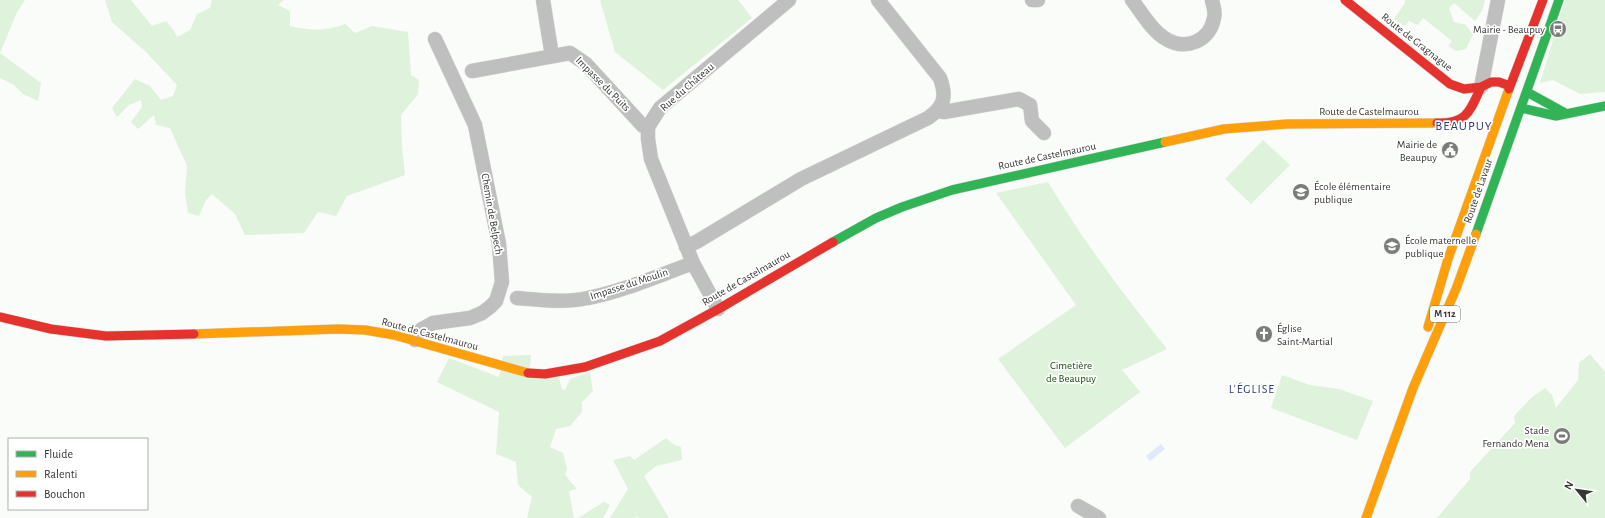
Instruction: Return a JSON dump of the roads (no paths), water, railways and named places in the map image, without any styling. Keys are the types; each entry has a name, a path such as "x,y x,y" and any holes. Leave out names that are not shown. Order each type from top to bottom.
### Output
{"street":[{"path":"543,0 552,56"},
{"name":"Rue du Château","path":"648,128 660,108 789,0"},
{"path":"686,247 801,179 928,118 938,111 943,99 944,87 940,78 878,0"},
{"path":"1032,0 1038,0"},
{"path":"1132,0 1156,31 1165,39 1174,44 1185,45 1195,43 1204,36 1210,28 1214,18 1212,0"},
{"name":"Route de Gragnague","path":"1345,0 1450,84 1464,89 1488,93 1504,102 1521,108 1556,116 1605,106"},
{"path":"1488,93 1498,0"},
{"name":"Route de Lavaur","path":"1413,388 1434,302 1504,102 1543,0"},
{"name":"Route de Lavaur","path":"1366,518 1413,388 1456,289 1559,0"},
{"name":"Chemin de Belpech","path":"415,340 416,335 422,328 433,323 470,318 482,313 496,301 502,282 499,244 475,125 435,40"},
{"name":"Impasse du Puits","path":"472,71 570,53 581,60 643,126 648,128"},
{"name":"Route de Gragnague","path":"1488,93 1491,82 1499,82 1527,92 1567,114"},
{"name":"Route de Castelmaurou","path":"0,317 50,329 106,336 338,329 365,330 394,334 525,372 545,374 563,372 585,367 660,341 876,218 902,207 952,190 1224,129 1287,124 1403,122 1444,124 1456,122 1488,93"},
{"path":"938,111 944,112 1019,99 1030,105 1032,121 1044,133"},
{"path":"648,128 651,159 693,263 718,309"},
{"name":"Impasse du Moulin","path":"517,298 555,301 587,298 605,294 693,263"},
{"path":"1078,506 1099,518"}],"water":[{"path":"1161,444 1165,449 1150,461 1146,456"}],"place":[{"name":"Mairie - Beaupuy","path":"1558,29"},
{"name":"Mairie de Beaupuy","path":"1450,150"},
{"name":"École élémentaire publique","path":"1301,192"},
{"name":"École maternelle publique","path":"1392,246"},
{"name":"Église Saint-Martial","path":"1264,334"},
{"name":"Stade Fernando Mena","path":"1562,436"}],"district":[{"name":"BEAUPUY","path":"1464,126"},
{"name":"L'ÉGLISE","path":"1252,389"}],"park label":[{"name":"Cimetière de Beaupuy","path":"1071,371"}]}
